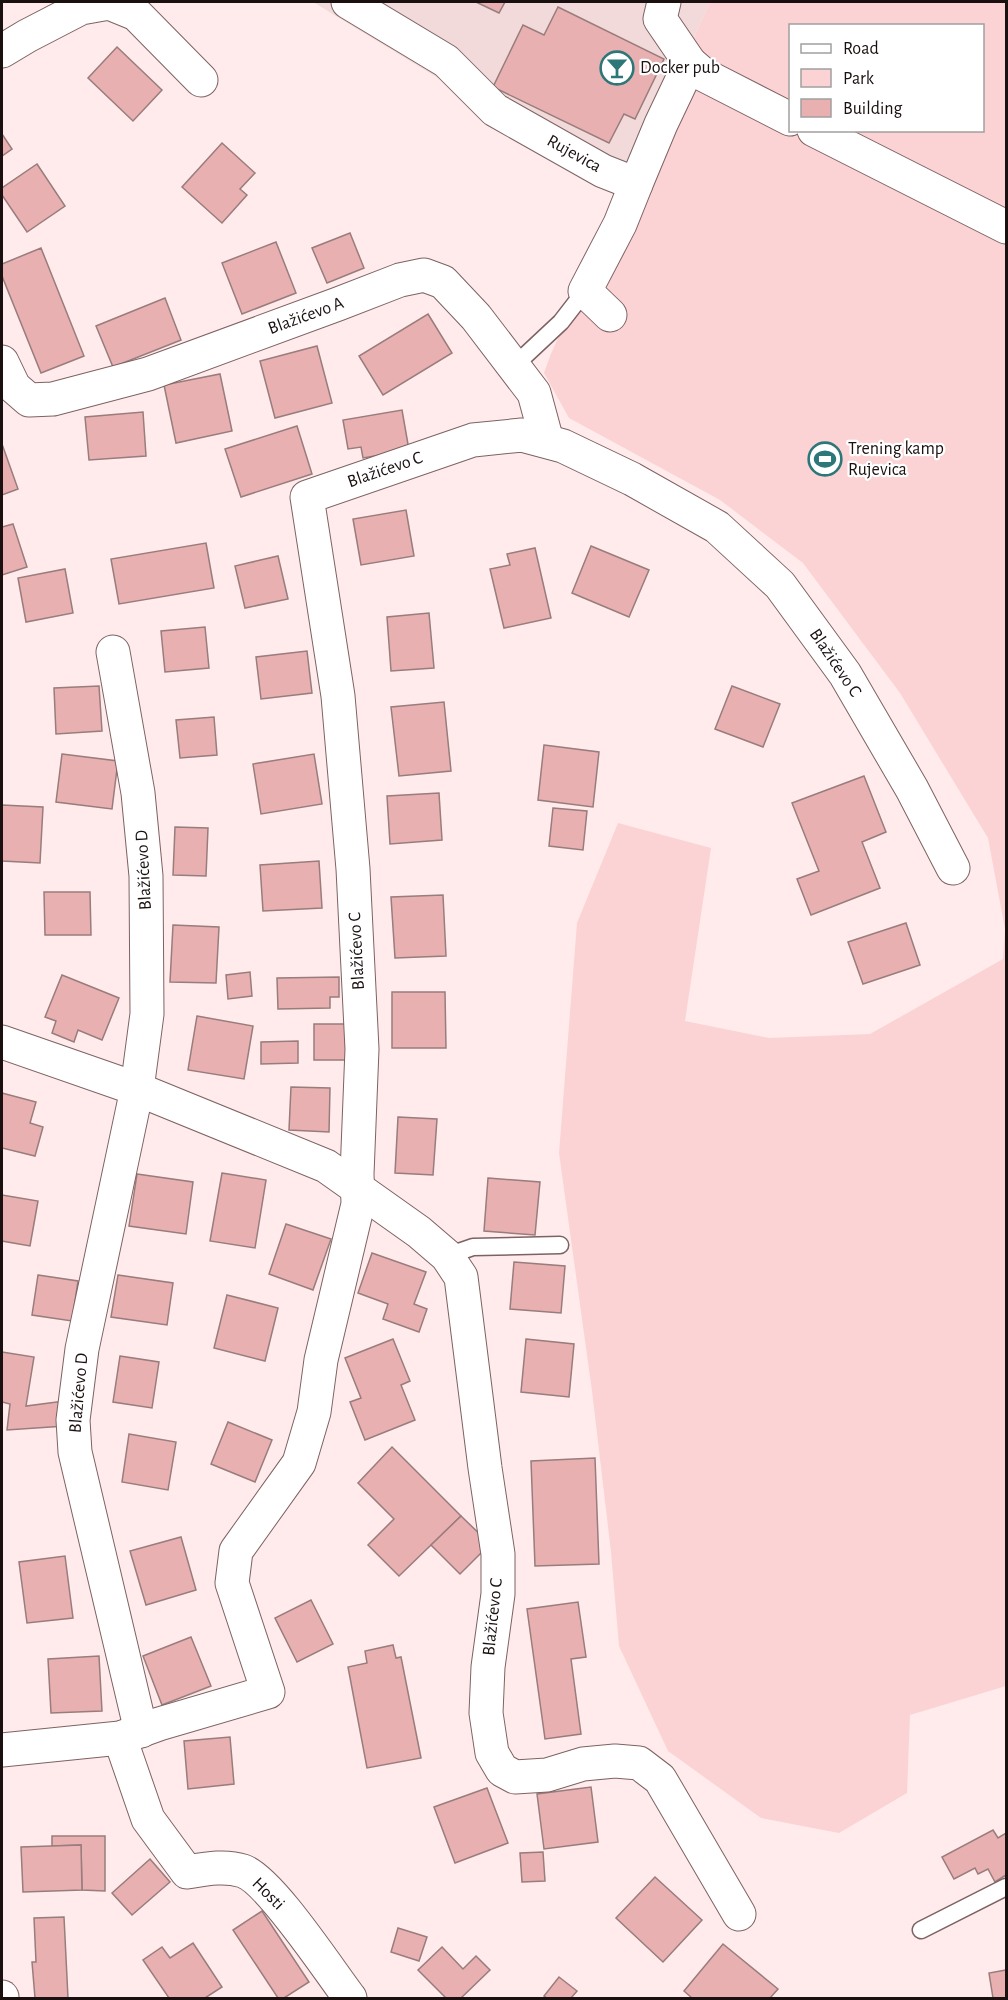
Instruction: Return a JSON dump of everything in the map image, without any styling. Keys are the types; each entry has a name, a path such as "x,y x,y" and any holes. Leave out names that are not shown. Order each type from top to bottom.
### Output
{"street":[{"name":"Rujevica","path":"348,2 446,61 495,110 603,171 636,184"},
{"path":"664,2 660,19 690,63 704,75 789,118"},
{"path":"2,51 81,8 110,3 136,14 201,80"},
{"path":"610,315 585,291 620,224 661,124 690,63"},
{"path":"818,132 1006,227"},
{"name":"Blažićevo A","path":"2,362 14,387 29,400 53,399 147,374 400,279 424,275 443,282 476,317 514,366 534,393 547,441"},
{"name":"Blažićevo C","path":"2,1750 131,1734 268,1692 232,1583 236,1551 299,1463 314,1412 321,1360 358,1204 362,1049 353,869 338,696 307,497 473,440 522,435 563,446 632,479 717,527 780,585 845,674 912,789 953,868"},
{"name":"Blažićevo D","path":"113,651 138,793 146,876 147,1014 137,1089 82,1349 73,1420 75,1452 131,1734"},
{"path":"2,1042 137,1089"},
{"name":"Blažićevo C","path":"137,1089 326,1166 419,1232 447,1256 461,1277 483,1457 498,1554 498,1593 488,1667 486,1713 492,1753 502,1770 515,1777 547,1775 583,1764 615,1761 639,1763 660,1779 739,1914"},
{"name":"Hosti","path":"131,1734 148,1819 187,1872 218,1868 244,1871 272,1893 350,1998"}],"lane":[{"path":"514,366 561,322 585,291"},
{"path":"447,1256 473,1247 560,1245"},
{"path":"921,1930 1006,1887"}],"shaded area":[{"path":"313,2 710,2 624,191"}],"green space":[{"path":"710,2 1006,2 1006,1686 910,1715 907,1793 839,1833 761,1818 668,1751 619,1646 611,1552 592,1391 559,1153 577,923 618,823 711,848 685,1021 769,1038 870,1034 1003,959 1005,929 988,838 900,693 803,563 720,500 569,418 544,373"}],"building":[{"path":"476,2 505,2 499,13"},
{"path":"558,7 664,59 635,119 624,114 609,143 493,87 523,25 544,35"},
{"path":"117,47 162,90 133,121 88,78"},
{"path":"2,134 12,149 2,156"},
{"path":"222,143 255,173 240,189 247,195 222,223 182,187"},
{"path":"37,164 65,206 27,232 2,195 2,188"},
{"path":"350,233 364,268 327,283 312,248"},
{"path":"276,242 296,293 242,314 222,263"},
{"path":"41,248 84,356 41,373 2,276 2,264"},
{"path":"165,298 181,340 113,367 96,326"},
{"path":"428,314 452,353 383,395 359,356"},
{"path":"317,346 332,403 275,418 260,361"},
{"path":"220,374 232,431 176,443 164,385"},
{"path":"402,410 409,450 363,458 361,447 348,449 343,420"},
{"path":"143,412 146,456 89,460 85,417"},
{"path":"297,426 312,474 241,497 225,449"},
{"path":"2,444 18,489 2,495"},
{"path":"406,510 414,556 361,565 353,519"},
{"path":"13,524 27,567 2,575 2,527"},
{"path":"206,543 214,588 119,604 111,559"},
{"path":"591,546 649,570 629,617 572,593"},
{"path":"535,548 551,618 504,628 490,569 510,565 507,554"},
{"path":"278,556 288,599 245,608 235,566"},
{"path":"65,569 73,613 26,622 18,578"},
{"path":"429,613 434,668 391,671 387,617"},
{"path":"205,627 209,668 165,672 161,631"},
{"path":"307,651 312,693 261,699 256,657"},
{"path":"99,686 102,731 56,734 54,688"},
{"path":"732,686 780,704 763,747 715,729"},
{"path":"444,702 451,771 399,776 391,707"},
{"path":"214,717 217,755 180,758 176,720"},
{"path":"544,745 599,752 593,807 538,800"},
{"path":"62,754 118,761 112,809 56,802"},
{"path":"314,754 322,804 261,814 253,764"},
{"path":"864,776 886,832 862,842 880,888 811,915 797,879 819,871 792,803"},
{"path":"439,793 442,840 390,844 387,796"},
{"path":"2,805 43,807 40,863 2,861"},
{"path":"553,808 587,811 583,850 549,846"},
{"path":"175,827 208,828 206,876 173,875"},
{"path":"319,861 322,908 263,911 260,865"},
{"path":"44,892 90,892 91,935 45,935"},
{"path":"443,895 446,956 395,958 391,897"},
{"path":"906,923 920,965 863,984 848,942"},
{"path":"173,925 219,927 216,983 170,982"},
{"path":"250,972 252,996 228,999 226,975"},
{"path":"62,975 119,998 102,1040 78,1030 74,1042 52,1033 56,1021 45,1017"},
{"path":"339,977 339,997 330,997 330,1008 278,1009 277,978"},
{"path":"392,992 445,992 446,1048 392,1048"},
{"path":"197,1016 253,1026 244,1079 188,1070"},
{"path":"314,1024 351,1024 351,1060 314,1060"},
{"path":"298,1041 298,1063 261,1064 261,1042"},
{"path":"291,1087 330,1088 329,1132 289,1130"},
{"path":"2,1093 36,1102 30,1123 43,1127 35,1156 2,1148"},
{"path":"398,1117 437,1119 433,1175 395,1173"},
{"path":"222,1173 266,1180 255,1248 210,1241"},
{"path":"137,1174 193,1182 186,1234 129,1226"},
{"path":"488,1178 540,1182 535,1235 484,1231"},
{"path":"2,1195 38,1201 30,1246 2,1241"},
{"path":"286,1224 331,1239 313,1290 269,1274"},
{"path":"372,1253 426,1272 414,1304 427,1309 419,1332 383,1319 388,1304 358,1293"},
{"path":"514,1262 565,1266 561,1313 510,1309"},
{"path":"38,1275 78,1281 72,1321 32,1315"},
{"path":"118,1275 173,1283 167,1325 111,1317"},
{"path":"227,1295 278,1308 265,1361 214,1348"},
{"path":"393,1339 410,1381 401,1385 415,1420 365,1440 350,1402 361,1398 345,1358"},
{"path":"526,1339 574,1344 569,1397 521,1392"},
{"path":"2,1352 34,1357 26,1406 64,1401 65,1426 7,1430 10,1404 2,1402"},
{"path":"120,1356 159,1362 152,1408 113,1402"},
{"path":"228,1422 272,1440 255,1482 211,1464"},
{"path":"129,1434 176,1442 168,1490 122,1482"},
{"path":"392,1447 461,1516 399,1576 368,1545 394,1519 358,1483"},
{"path":"595,1458 599,1564 535,1566 531,1461"},
{"path":"461,1516 490,1544 460,1574 431,1545"},
{"path":"181,1537 196,1590 146,1605 130,1551"},
{"path":"65,1556 73,1618 27,1623 19,1562"},
{"path":"311,1600 333,1644 297,1662 275,1618"},
{"path":"578,1602 586,1657 571,1659 581,1734 545,1739 527,1609"},
{"path":"191,1637 211,1686 162,1705 143,1656"},
{"path":"393,1645 396,1658 401,1657 421,1758 367,1768 348,1667 367,1663 365,1651"},
{"path":"99,1656 102,1711 51,1713 48,1659"},
{"path":"230,1737 234,1784 188,1789 184,1741"},
{"path":"591,1787 598,1842 544,1849 537,1794"},
{"path":"487,1788 508,1843 455,1863 434,1807"},
{"path":"993,1830 998,1838 1006,1833 1006,1875 995,1882 988,1869 978,1874 975,1868 954,1879 942,1857"},
{"path":"52,1836 105,1836 105,1891 82,1890 81,1845 52,1846"},
{"path":"81,1845 82,1890 23,1892 21,1847"},
{"path":"543,1852 545,1881 522,1882 520,1853"},
{"path":"150,1859 170,1882 132,1915 112,1893"},
{"path":"655,1877 702,1920 663,1962 616,1918"},
{"path":"262,1911 309,1982 284,1998 278,1998 233,1930"},
{"path":"64,1917 68,1998 35,1998 32,1962 36,1962 34,1918"},
{"path":"398,1928 427,1937 419,1961 391,1952"},
{"path":"193,1943 222,1987 205,1998 169,1998 143,1960 162,1947 170,1958"},
{"path":"723,1944 778,1989 770,1998 692,1998 684,1991"},
{"path":"442,1947 463,1969 476,1956 490,1970 461,1998 446,1998 418,1970"},
{"path":"1006,1970 1006,1998 993,1998 989,1973"},
{"path":"559,1977 577,1991 571,1998 544,1996"}],"place":[{"name":"Docker pub","path":"617,68"},
{"name":"Trening kamp Rujevica","path":"825,459"}]}
